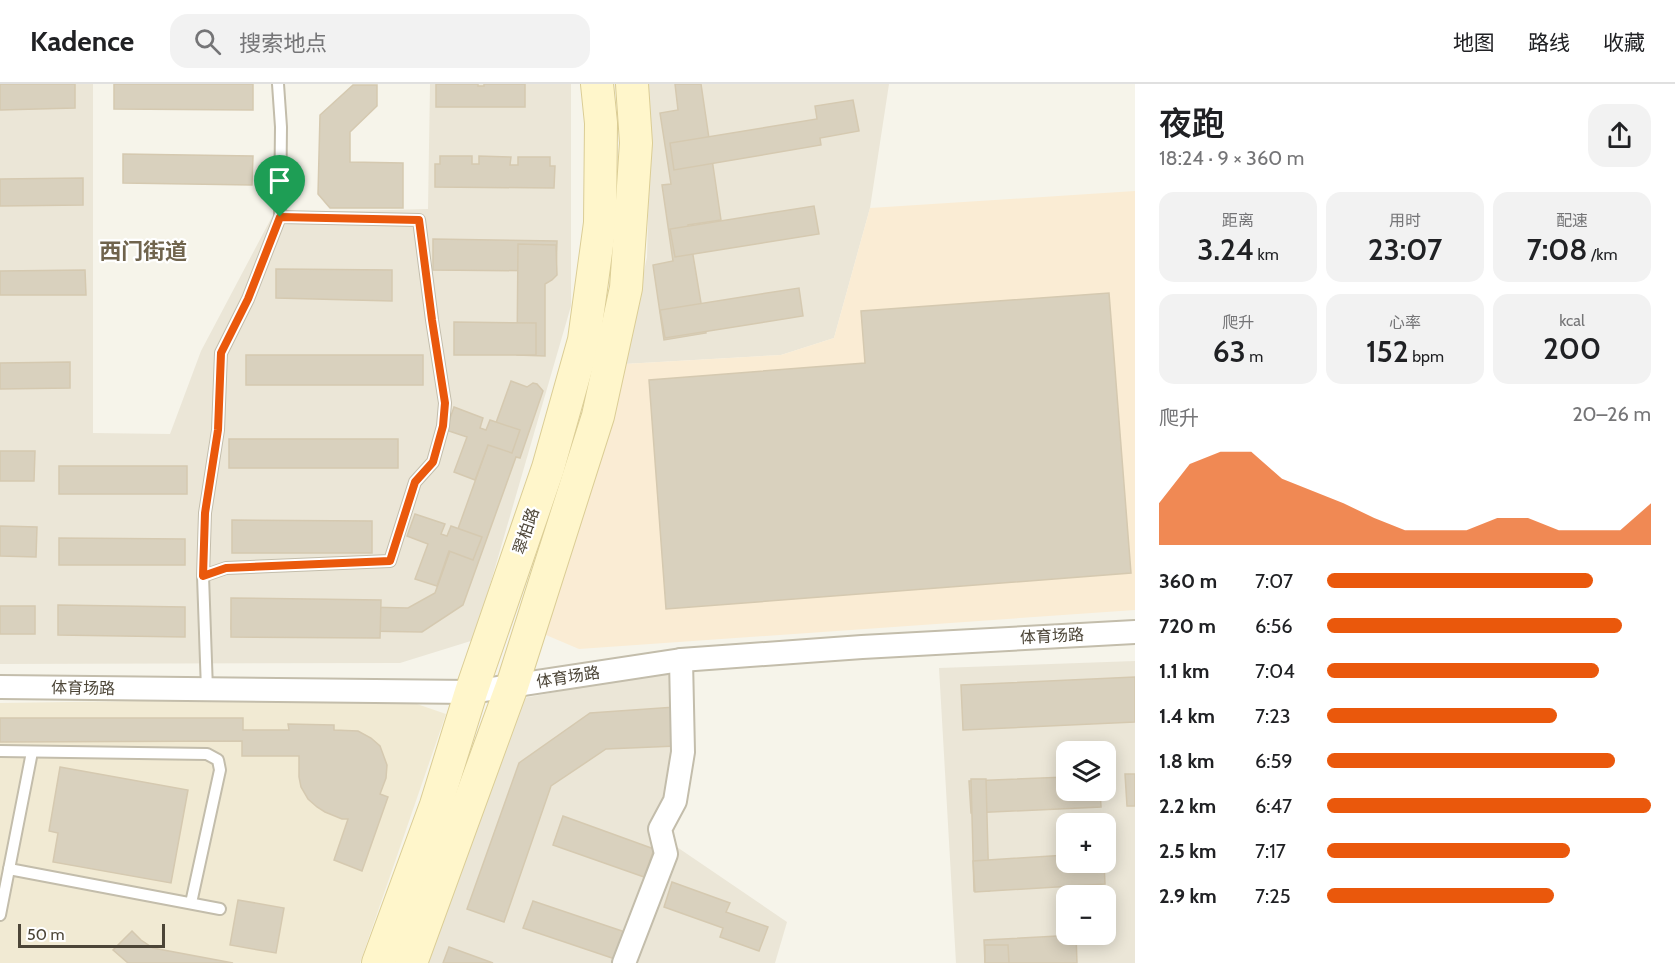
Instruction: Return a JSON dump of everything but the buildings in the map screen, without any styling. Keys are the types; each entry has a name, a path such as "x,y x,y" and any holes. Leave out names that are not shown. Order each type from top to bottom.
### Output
{"main road":[{"name":"翠柏路","path":"378,963 436,805 471,692 548,468 584,340 600,223 601,123 597,84"},
{"name":"翠柏路","path":"411,963 512,686 598,416 626,288 636,142 632,84"}],"street":[{"name":"体育场路","path":"0,687 471,692 681,660 874,646 1135,632"},
{"path":"624,963 666,854 660,829 675,801 683,752 681,660"}],"lane":[{"path":"207,690 203,576 205,513 218,430 221,353 248,299 280,217 281,127 278,84"},
{"path":"203,576 226,568 390,561 415,482 433,462 443,426 445,403 419,220 280,217"},
{"path":"0,751 207,754 218,760 220,770 191,903"},
{"path":"0,915 32,752"},
{"path":"9,869 220,909"}],"shaded area":[{"path":"0,84 93,84 93,433 170,434 201,351 274,213 428,209 430,84 571,84 571,306 474,640 400,663 0,664"},
{"path":"647,84 889,84 870,208 834,338 781,355 624,364 647,257 650,135"},
{"path":"1135,191 1135,610 579,649 546,635 543,616 624,364 781,355 834,338 870,208"},
{"path":"1135,661 1135,963 956,963 939,668"},
{"path":"670,670 691,765 671,843 787,922 775,963 424,963 524,698"},
{"path":"209,700 414,703 446,714 360,963 0,963 0,703"}],"district":[{"name":"西门街道","path":"143,251"}],"route":[{"path":"280,217 419,220 445,403 443,426 433,462 415,482 390,561 226,568 203,576 205,513 218,430 221,353 248,299 280,217"}]}
